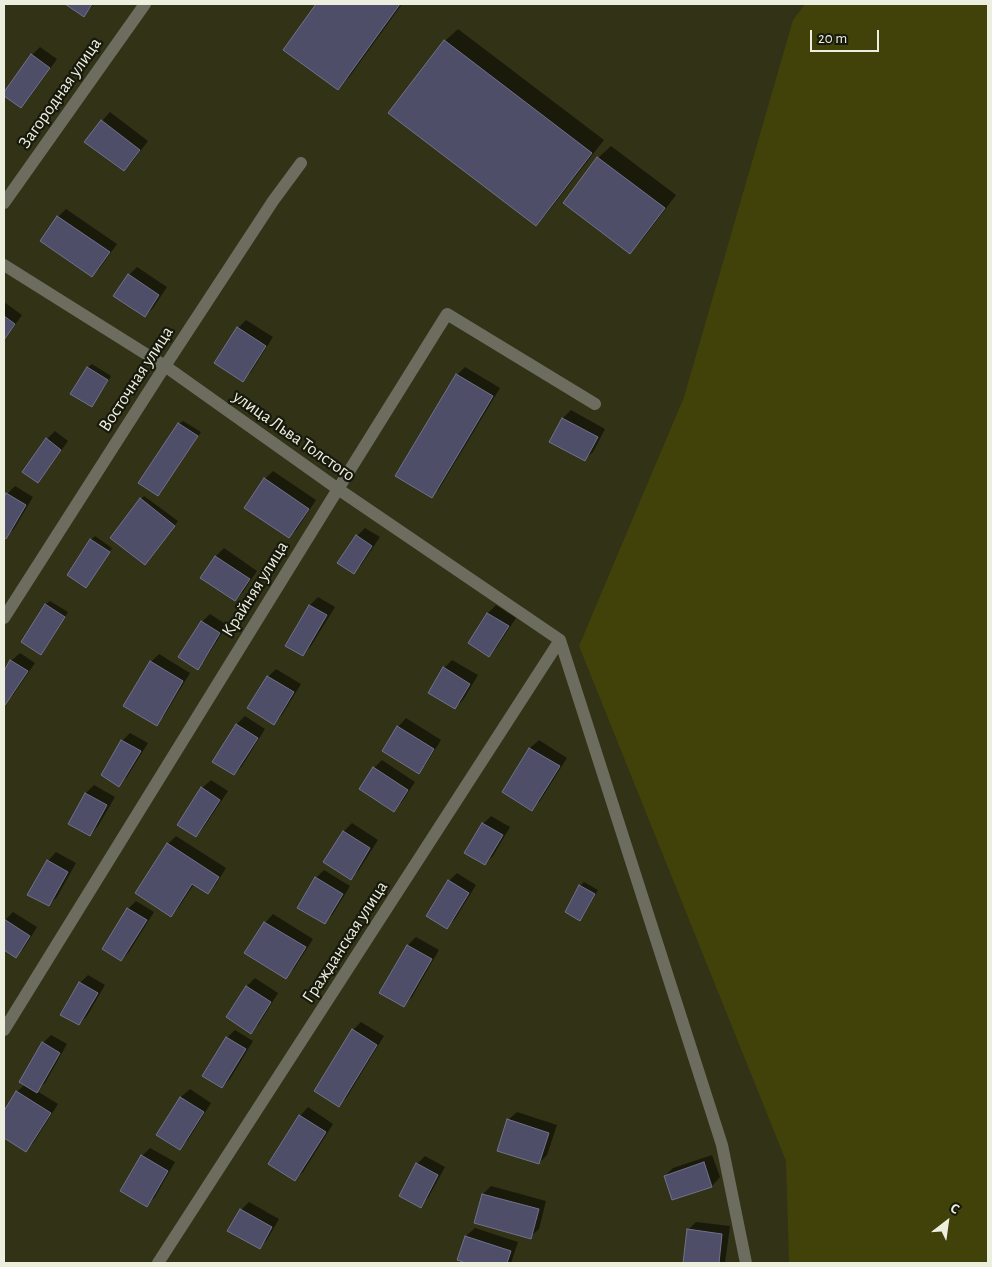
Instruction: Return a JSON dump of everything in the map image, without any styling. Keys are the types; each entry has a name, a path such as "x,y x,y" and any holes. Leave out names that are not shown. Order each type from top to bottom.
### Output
{"street":[{"name":"Загородная улица","path":"4,203 145,4"},
{"name":"Восточная улица","path":"4,618 164,366 274,201 302,163"},
{"name":"улица Льва Толстого","path":"4,265 164,366 338,489 560,640"},
{"name":"Крайняя улица","path":"4,1030 447,314 595,404"},
{"name":"Гражданская улица","path":"158,1263 560,640"},
{"path":"560,640 722,1145 746,1263"}],"shaded area":[{"path":"805,4 988,4 988,1263 789,1263 786,1161 579,646 684,397 793,20"}],"building":[{"path":"65,4 92,4 84,17"},
{"path":"316,4 400,4 338,90 283,50"},
{"path":"444,40 592,153 536,226 388,113"},
{"path":"31,54 50,68 21,108 4,96 4,92"},
{"path":"101,120 140,150 124,171 84,142"},
{"path":"597,157 665,208 630,254 563,203"},
{"path":"57,216 110,252 92,277 40,241"},
{"path":"128,274 159,295 145,317 113,296"},
{"path":"4,316 15,324 4,340"},
{"path":"237,327 266,346 243,382 214,363"},
{"path":"87,367 108,380 92,407 70,394"},
{"path":"456,374 493,396 432,498 395,476"},
{"path":"562,418 598,437 585,461 549,442"},
{"path":"178,423 198,436 158,496 138,483"},
{"path":"46,438 61,450 38,483 22,472"},
{"path":"264,478 309,509 289,538 244,508"},
{"path":"6,493 26,505 6,539 4,538 4,497"},
{"path":"140,498 175,526 145,565 110,538"},
{"path":"356,535 372,546 354,574 337,563"},
{"path":"90,539 110,552 86,588 67,575"},
{"path":"215,556 250,579 235,601 200,578"},
{"path":"45,604 65,617 41,655 21,642"},
{"path":"309,605 327,615 303,656 285,646"},
{"path":"487,613 509,626 489,657 468,643"},
{"path":"201,621 220,633 198,670 178,657"},
{"path":"10,660 28,671 5,705 4,671"},
{"path":"150,661 183,681 157,726 123,706"},
{"path":"443,667 470,684 455,709 428,693"},
{"path":"267,676 294,692 274,725 247,708"},
{"path":"236,724 258,738 234,775 212,762"},
{"path":"397,726 434,749 419,774 382,751"},
{"path":"121,740 141,751 119,787 101,775"},
{"path":"529,748 560,766 532,811 502,792"},
{"path":"373,767 408,790 394,812 359,789"},
{"path":"201,787 220,800 196,837 177,825"},
{"path":"85,793 107,805 90,836 68,824"},
{"path":"482,823 503,835 485,865 464,853"},
{"path":"343,831 370,848 351,880 323,862"},
{"path":"167,843 219,877 208,894 192,884 171,917 135,893"},
{"path":"47,860 68,872 49,906 27,895"},
{"path":"315,877 343,894 325,924 297,908"},
{"path":"448,880 469,893 447,929 426,916"},
{"path":"579,885 595,894 580,921 565,912"},
{"path":"127,908 147,920 121,961 102,949"},
{"path":"4,919 30,936 16,958 4,950"},
{"path":"264,922 306,947 286,979 244,953"},
{"path":"407,945 432,959 404,1007 379,993"},
{"path":"79,982 98,993 79,1025 60,1015"},
{"path":"246,986 271,1002 251,1034 226,1017"},
{"path":"352,1029 377,1045 339,1107 314,1091"},
{"path":"226,1037 246,1049 222,1088 202,1076"},
{"path":"42,1042 60,1053 37,1093 19,1082"},
{"path":"16,1091 51,1113 26,1152 4,1138 4,1111"},
{"path":"180,1097 204,1112 180,1150 156,1135"},
{"path":"299,1115 326,1132 295,1181 268,1164"},
{"path":"507,1119 549,1133 539,1164 497,1151"},
{"path":"141,1155 168,1171 147,1207 120,1191"},
{"path":"704,1162 712,1187 672,1200 664,1176"},
{"path":"416,1163 438,1175 421,1208 399,1196"},
{"path":"482,1194 539,1209 531,1239 474,1223"},
{"path":"240,1209 272,1227 260,1249 227,1231"},
{"path":"687,1229 722,1234 719,1263 683,1263"},
{"path":"465,1236 511,1251 507,1263 466,1263 457,1260"}]}
